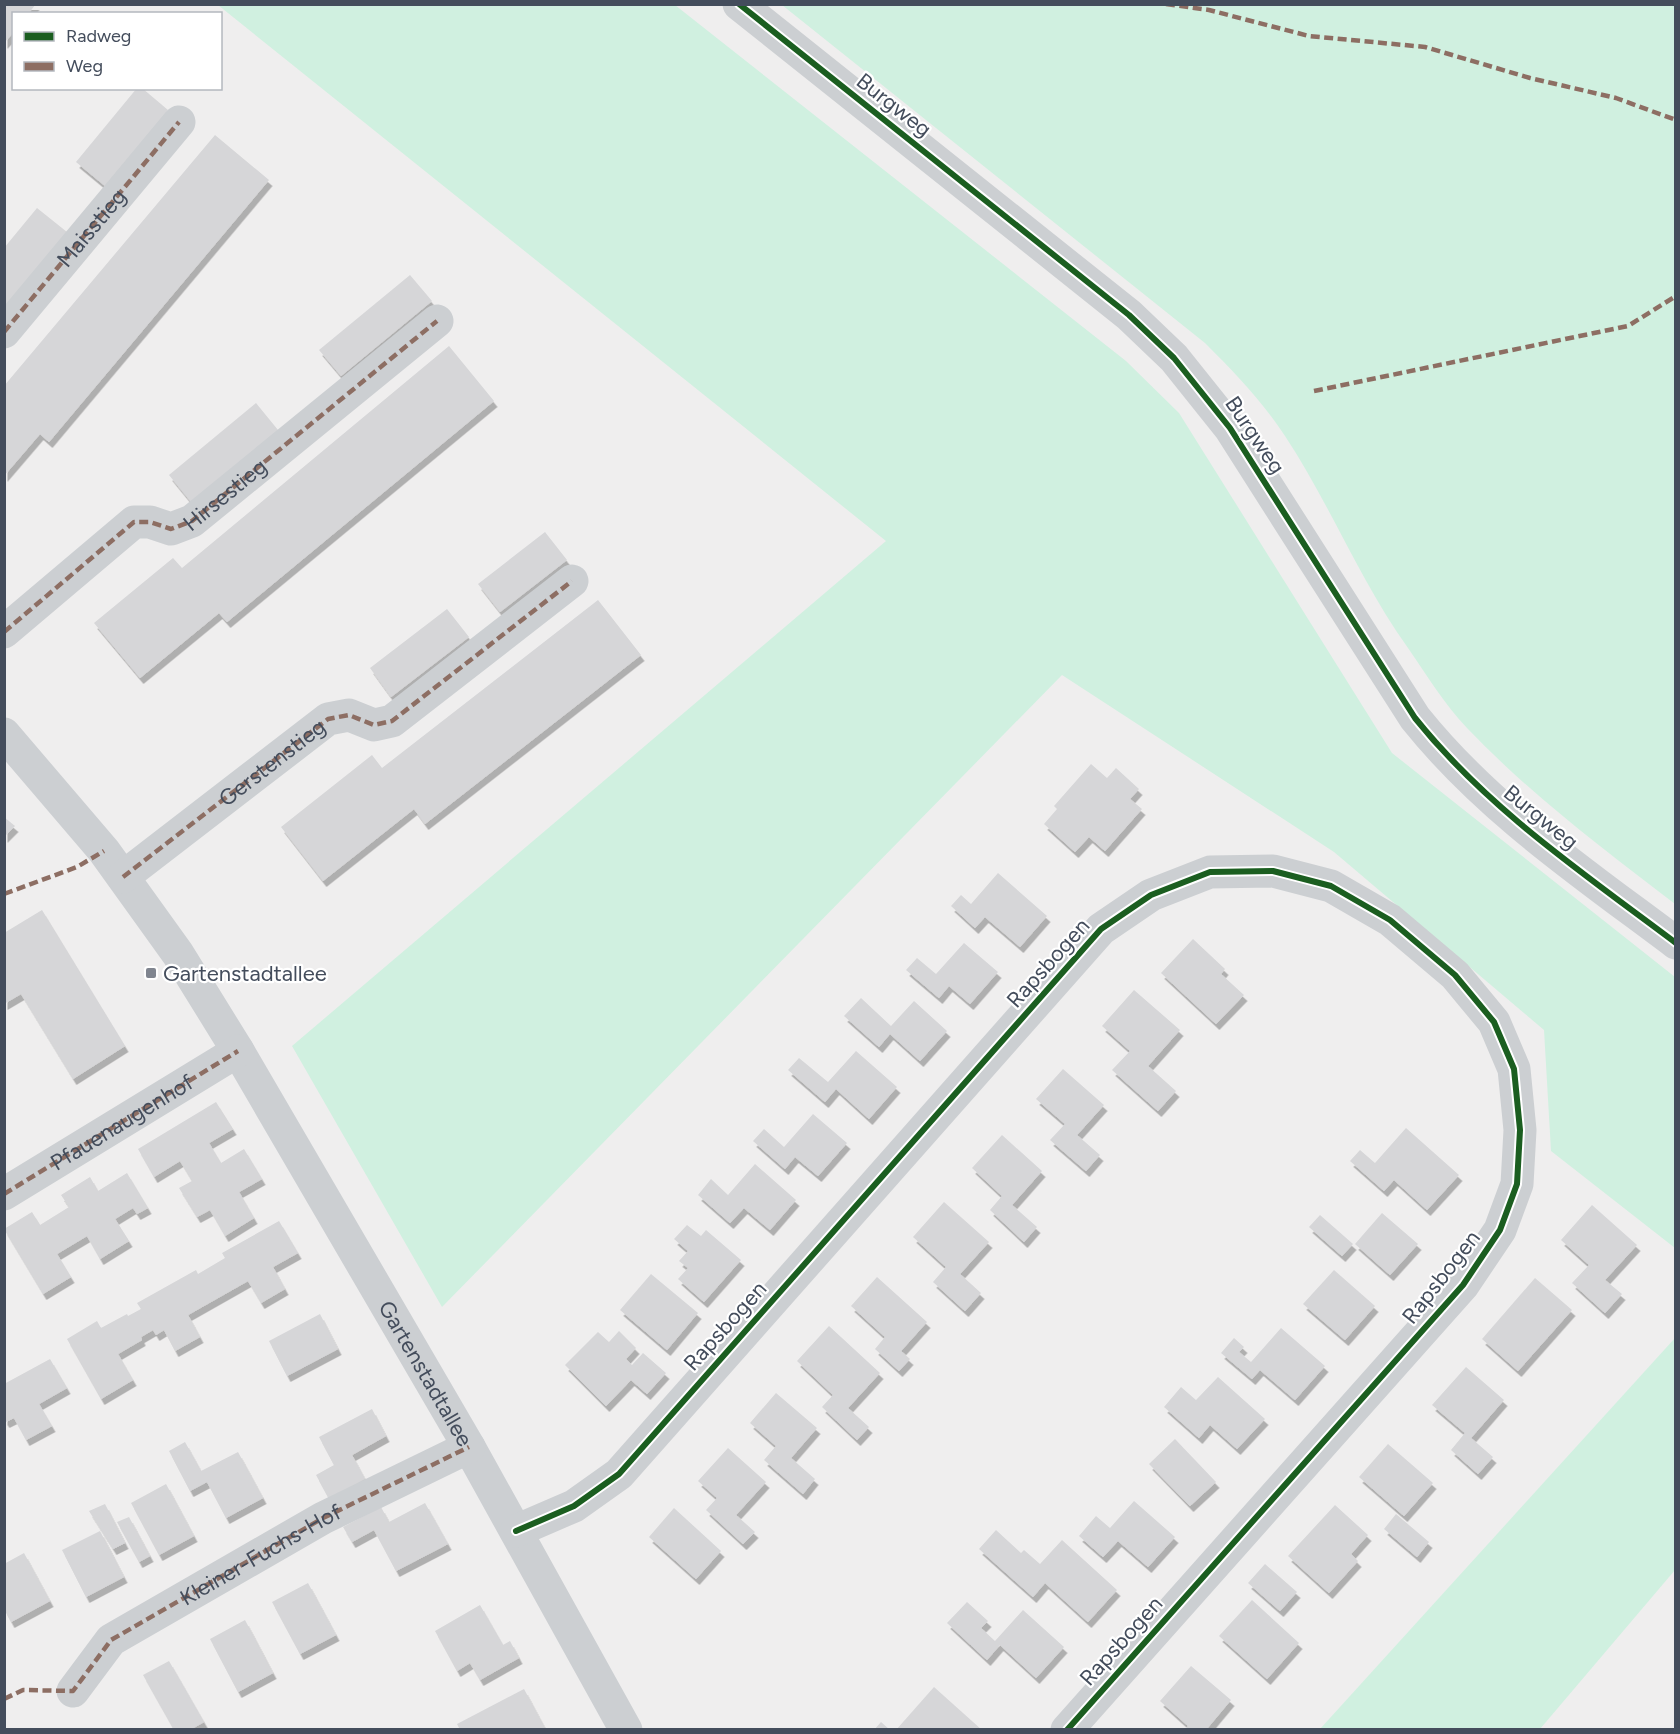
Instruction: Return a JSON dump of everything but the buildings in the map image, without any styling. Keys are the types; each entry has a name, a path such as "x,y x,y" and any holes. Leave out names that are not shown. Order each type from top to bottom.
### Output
{"street":[{"name":"Burgweg","path":"739,4 1129,315 1174,358 1230,428 1402,699 1447,759 1491,801 1676,943"},
{"name":"Maisstieg","path":"4,332 179,122"},
{"name":"Hirsestieg","path":"4,632 134,522 150,522 171,529 192,521 437,321"},
{"name":"Gerstenstieg","path":"123,877 328,719 349,715 374,725 392,721 572,580"},
{"name":"Gartenstadtallee","path":"4,734 123,877 178,954 238,1051 469,1447 626,1730"},
{"name":"Rapsbogen","path":"516,1531 574,1506 619,1474 1101,929 1151,895 1210,872 1273,871 1331,886 1390,920 1455,975 1494,1022 1514,1069 1520,1130 1517,1184 1500,1230 1463,1285 1067,1730"},
{"name":"Pfauenaugenhof","path":"4,1194 238,1051"},
{"name":"Kleiner-Fuchs-Hof","path":"73,1691 111,1640 323,1518 469,1447"}],"green space":[{"path":"218,5 675,5 1126,361 1179,413 1392,753 1675,977 1675,1248 1551,1151 1544,1030 1334,852 1062,675 442,1307 292,1046 886,541"},
{"path":"782,5 1675,5 1675,904 1594,842 1516,776 1459,719 1436,689 1375,596 1285,436 1257,399 1216,354"},
{"path":"1675,1338 1675,1570 1540,1729 1320,1729"}],"marked path":[{"path":"1166,4 1209,10 1309,36 1425,47 1530,78 1616,98 1676,120"},
{"path":"4,332 179,122"},
{"path":"1314,391 1628,326 1676,296"},
{"path":"4,632 134,522 150,522 171,529 192,521 437,321"},
{"path":"123,877 328,719 349,715 374,725 392,721 572,581"},
{"path":"4,894 77,867 104,851"},
{"path":"4,1194 238,1051"},
{"path":"4,1699 23,1690 73,1691 111,1640 323,1518 469,1447"}],"cycle path":[{"path":"739,4 1129,315 1174,358 1230,428 1415,718 1443,751 1505,811 1572,865 1676,943"},
{"path":"516,1531 574,1506 619,1474 1101,929 1151,895 1210,872 1273,871 1331,886 1390,920 1455,975 1494,1022 1514,1069 1520,1130 1517,1184 1500,1230 1463,1285 1067,1730"}],"place":[{"name":"Gartenstadtallee","path":"151,973"}]}
